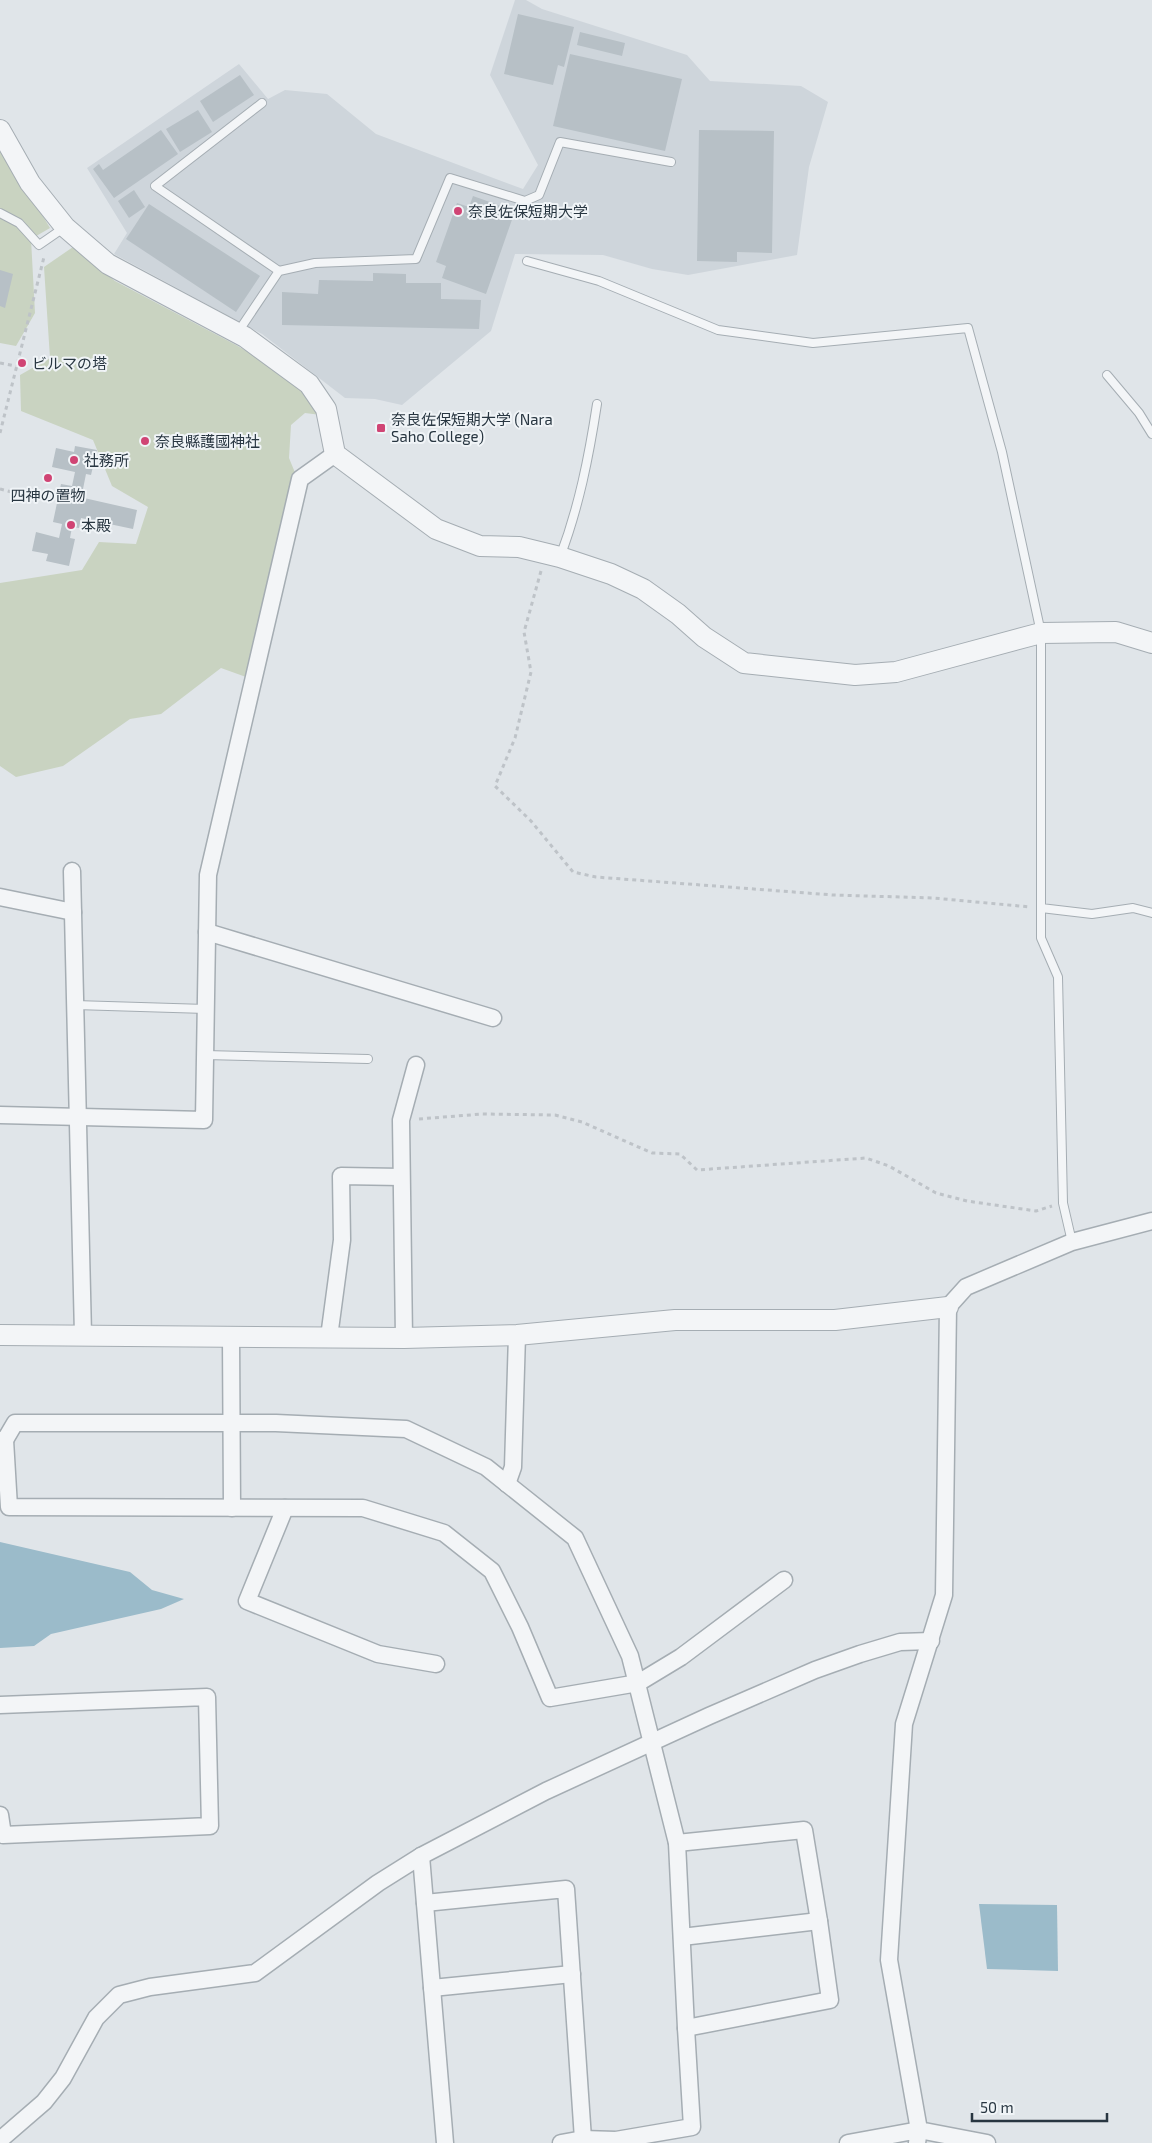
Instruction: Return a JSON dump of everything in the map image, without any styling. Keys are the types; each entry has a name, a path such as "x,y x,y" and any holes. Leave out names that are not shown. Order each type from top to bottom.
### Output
{"street":[{"path":"0,130 30,183 65,227 108,264 237,333 309,384 326,409 335,454 436,529 480,546 519,548 610,574 643,590 678,614 704,637 744,663 855,675 896,672 1041,633 1116,632 1152,643"},
{"path":"0,1115 204,1120 208,875 300,479 335,454"},
{"path":"72,872 83,1335"},
{"path":"0,897 73,912"},
{"path":"207,932 493,1018"},
{"path":"404,1338 401,1120 416,1065"},
{"path":"329,1337 342,1240 341,1176 401,1177"},
{"path":"918,2137 890,1960 904,1724 944,1595 948,1307 966,1287 1072,1242 1152,1221"},
{"path":"0,1335 404,1338 517,1335 675,1320 835,1320 948,1307"},
{"path":"507,1484 513,1467 517,1335"},
{"path":"230,1337 232,1508"},
{"path":"561,2143 583,2139 618,2141 692,2127 678,1843 654,1743 638,1683 630,1656 575,1538 486,1467 406,1430 231,1423 14,1423 2,1440 9,1507 363,1508 444,1533 492,1571 520,1627 550,1698 638,1683 681,1657 784,1580"},
{"path":"285,1508 248,1601 378,1654 436,1664"},
{"path":"0,2140 44,2102 63,2078 96,2018 119,1995 150,1987 255,1973 378,1883 421,1856 546,1791 654,1743 717,1712 851,1657 900,1642 931,1641"},
{"path":"0,1705 208,1697 210,1826 1,1835 0,1815"},
{"path":"678,1843 804,1830 830,2000 686,2028"},
{"path":"421,1856 446,2143"},
{"path":"425,1903 566,1889 583,2139"},
{"path":"682,1937 819,1921"},
{"path":"432,1988 572,1974"},
{"path":"848,2143 918,2137 987,2143"}],"lane":[{"path":"262,102 155,186 279,270 315,263 416,259 450,178 524,201 539,195 560,142 671,162"},
{"path":"0,213 19,224 38,245 65,227"},
{"path":"527,261 599,281 718,330 812,343 968,328 1002,452 1041,633 1041,938 1058,977 1063,1203 1072,1242"},
{"path":"237,333 279,270"},
{"path":"1107,375 1139,413 1152,434"},
{"path":"552,556 572,524 586,469 598,404"},
{"path":"1041,908 1092,914 1134,908 1152,913"},
{"path":"75,1005 206,1009"},
{"path":"205,1055 368,1059"}],"path":[{"path":"0,433 44,257 38,245"},
{"path":"0,363 16,366"},
{"path":"0,490 22,495"},
{"path":"552,556 524,632 531,672 515,738 495,786 531,821 573,872 596,877 833,895 934,898 1041,908"},
{"path":"401,1120 482,1114 555,1115 582,1122 652,1154 680,1154 697,1170 866,1158 889,1166 936,1194 967,1201 1036,1211 1063,1203"}],"shaded area":[{"name":"奈良佐保短期大学","path":"515,0 526,0 542,9 687,55 710,81 801,86 828,102 809,167 797,255 688,275 652,269 603,255 515,254 491,331 402,405 375,399 345,398 262,334 114,254 127,233 87,168 239,64 268,99 285,90 327,94 376,134 523,189 538,165 490,75"}],"green space":[{"path":"0,144 50,228 31,239 35,313 16,346 0,343"},
{"name":"奈良縣護國神社","path":"73,247 115,281 236,345 307,387 321,415 305,413 291,425 289,458 296,475 246,677 221,668 161,714 130,719 63,766 16,777 0,766 0,583 82,570 99,542 136,544 148,507 112,486 93,440 21,411 20,375 50,358 44,267"}],"water":[{"path":"0,1542 130,1572 152,1590 184,1599 161,1609 51,1634 34,1646 0,1648"},
{"path":"979,1904 1057,1905 1058,1971 987,1969"}],"building":[{"path":"518,14 574,27 564,67 558,65 553,85 504,74"},
{"path":"580,32 625,43 622,56 577,45"},
{"path":"570,54 682,79 665,151 553,126"},
{"path":"240,75 254,95 213,122 200,101"},
{"path":"198,110 212,132 180,152 166,129"},
{"path":"161,130 178,154 114,198 93,169 99,164 103,170"},
{"path":"699,130 774,131 772,253 737,252 737,262 697,261"},
{"path":"134,190 145,207 129,218 118,201"},
{"path":"473,196 515,211 486,294 442,278 446,266 436,262 457,203 469,207"},
{"path":"149,204 260,276 236,312 126,239"},
{"path":"0,270 13,274 5,308 0,306"},
{"path":"373,273 406,274 406,283 441,283 441,299 481,300 479,329 282,325 282,292 318,294 319,280 373,281"},
{"name":"本殿","path":"75,446 97,450 91,475 86,474 83,489 86,489 84,498 137,510 133,529 81,518 79,528 72,527 70,538 75,539 69,566 46,561 48,554 32,551 36,532 59,538 62,524 53,522 61,484 72,486 75,472 52,467 56,448 74,452"}],"place":[{"name":"奈良佐保短期大学","path":"458,211"},
{"name":"ビルマの塔","path":"22,363"},
{"name":"奈良佐保短期大学 (Nara Saho College)","path":"381,428"},
{"name":"奈良縣護國神社","path":"145,441"},
{"name":"社務所","path":"74,460"},
{"name":"四神の置物","path":"48,478"},
{"name":"本殿","path":"71,525"}]}
